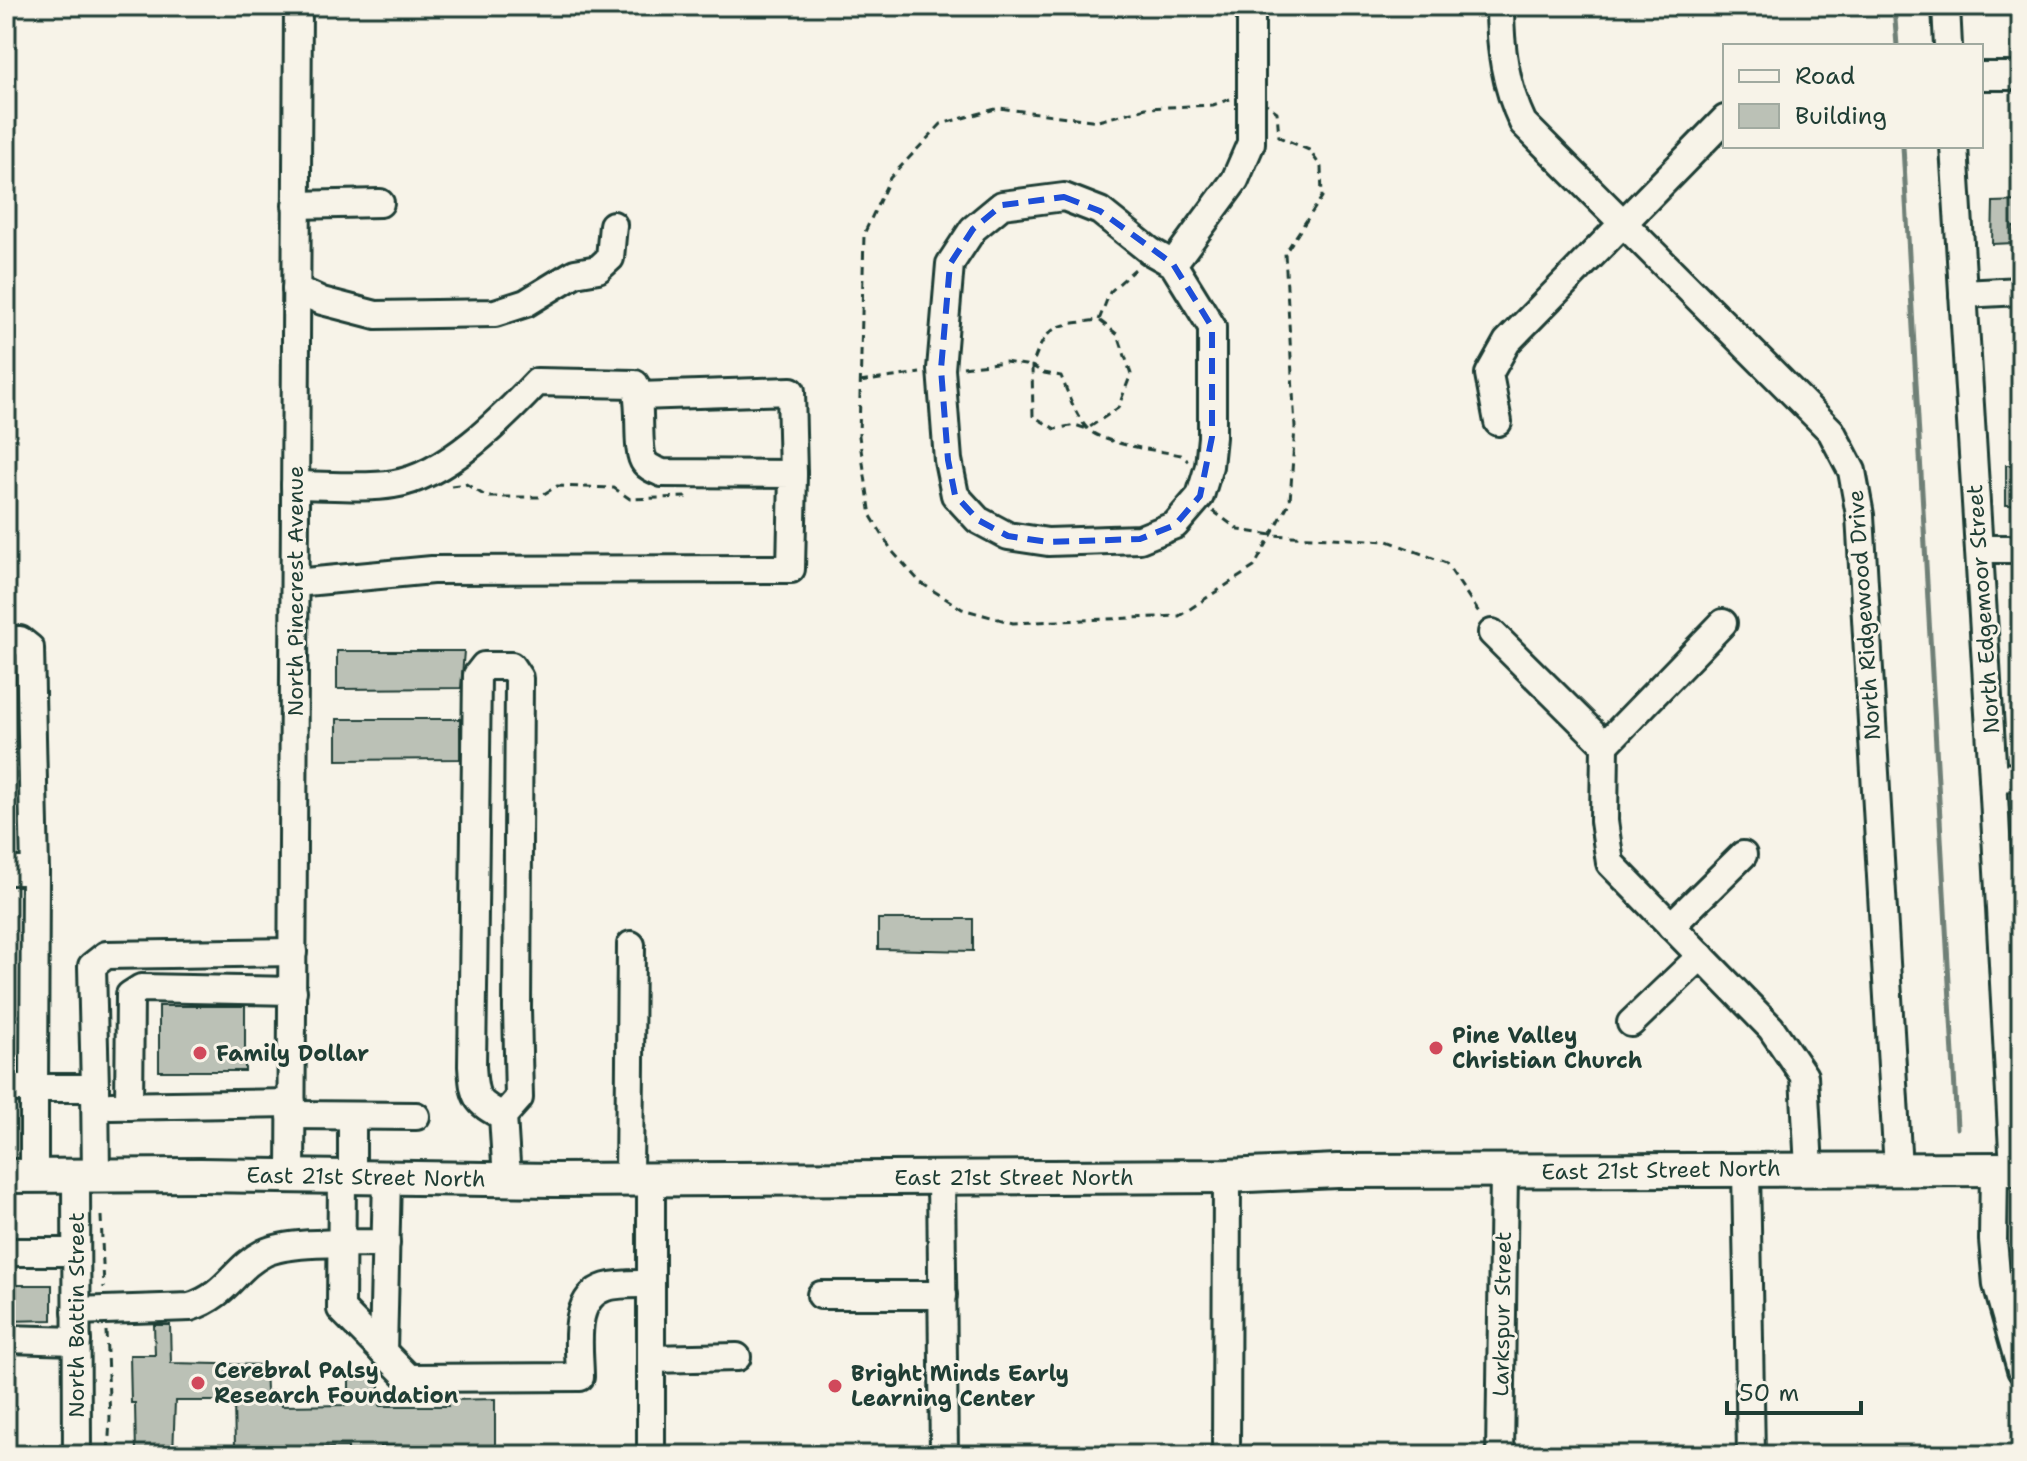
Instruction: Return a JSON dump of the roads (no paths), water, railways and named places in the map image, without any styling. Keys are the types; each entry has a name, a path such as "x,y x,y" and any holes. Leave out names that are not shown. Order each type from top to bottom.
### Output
{"main road":[{"name":"East 21st Street North","path":"20,1176 941,1178 1227,1176 1337,1171 1504,1173 1809,1168 2010,1169"}],"street":[{"name":"North Pinecrest Avenue","path":"291,1176 298,6"},
{"path":"1162,258 1235,180 1251,143 1251,6"},
{"name":"North Ridgewood Drive","path":"1500,6 1500,46 1511,98 1523,123 1831,431 1852,471 1860,515 1898,1169"},
{"path":"1946,6 1948,44"},
{"path":"1983,76 2021,76"},
{"path":"1498,422 1489,374 1507,342 1723,121"},
{"name":"North Edgemoor Street","path":"1954,148 1993,778 2014,1006 2010,1169 1993,1240 1997,1285 2021,1370"},
{"path":"1064,197 1100,211 1162,258 1212,327 1212,437 1209,466 1200,496 1175,525 1140,539 1048,542 1008,536 978,520 955,495 948,460 941,369 950,264 973,229 1002,205 1064,197"},
{"path":"296,205 380,203"},
{"path":"296,289 322,301 376,315 495,313 526,303 575,273 598,269 610,258 613,225"},
{"path":"1963,294 2021,291"},
{"path":"295,485 394,484 428,471 465,449 537,382 635,384 639,396 641,457 647,466 662,473 793,474"},
{"path":"295,583 432,570 791,569 791,391 639,396"},
{"path":"1979,549 2021,549"},
{"path":"1723,623 1605,745 1604,821 1610,863 1771,1028 1804,1076 1809,1168"},
{"path":"1492,633 1605,745"},
{"path":"6,640 20,640 30,648 35,871 34,1088 20,1176"},
{"path":"503,1116 483,1106 473,1087 472,1066 477,675 484,666 511,666 519,678 519,1098 503,1116 507,1179"},
{"path":"1993,778 2021,777"},
{"path":"1671,926 1743,855"},
{"path":"6,871 35,871"},
{"path":"631,945 640,1179 651,1284 651,1455"},
{"name":"North Battin Street","path":"77,1455 76,1252 95,1097 92,966 106,955 293,952"},
{"path":"1631,1023 1701,956"},
{"path":"129,1106 130,995 141,988 293,991"},
{"path":"6,1088 34,1088 95,1097 129,1106 292,1109 352,1116 416,1116"},
{"path":"352,1116 341,1244 341,1309 409,1378 580,1377 581,1317 586,1303 603,1288 651,1284"},
{"path":"1746,1169 1751,1455"},
{"name":"Larkspur Street","path":"1500,1455 1504,1173"},
{"path":"1226,1455 1227,1176"},
{"path":"383,1352 387,1177"},
{"path":"941,1178 944,1455"},
{"path":"76,1311 190,1307 205,1302 226,1287 265,1253 280,1248 386,1243"},
{"path":"6,1252 76,1252"},
{"path":"821,1295 943,1295"},
{"path":"6,1339 77,1341"},
{"path":"651,1359 737,1357"}],"waterway":[{"path":"1894,6 1897,44"},
{"path":"1903,148 1957,1128"}],"place":[{"name":"Pine Valley Christian Church","path":"1436,1048"},
{"name":"Family Dollar","path":"200,1053"},
{"name":"Cerebral Palsy Research Foundation","path":"198,1383"},
{"name":"Bright Minds Early Learning Center","path":"835,1386"}]}
